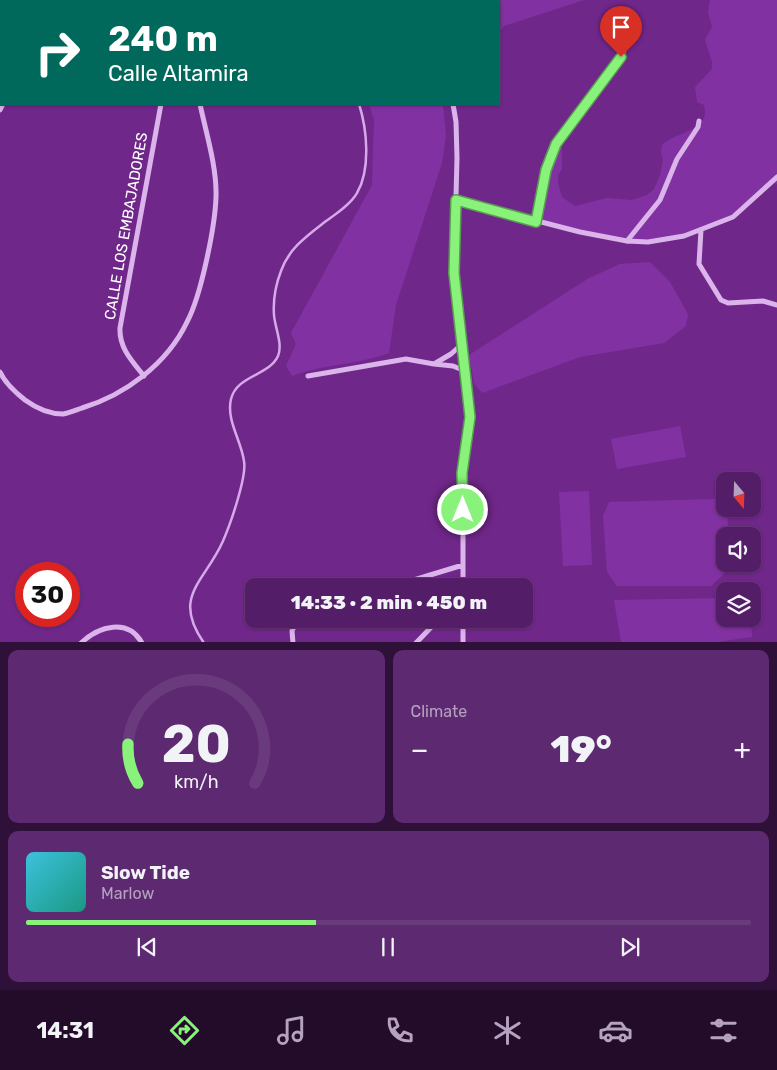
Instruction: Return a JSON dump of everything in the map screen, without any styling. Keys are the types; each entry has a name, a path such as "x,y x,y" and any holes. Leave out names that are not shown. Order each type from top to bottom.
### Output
{"street":[{"path":"536,222 546,170 556,144 621,57 626,43 624,30"},
{"name":"CALLE LOS EMBAJADORES","path":"144,376 124,350 121,342 120,328 161,105"},
{"path":"0,372 20,396 35,407 48,412 64,414 106,400 144,376 168,350 187,323 198,295 216,196 200,105"},
{"path":"453,105 456,122 454,273 470,417 462,473 463,578"},
{"path":"627,241 660,200 677,159 698,127 699,122"},
{"path":"456,200 536,222 627,241 664,240 701,230 733,217 777,177"},
{"path":"701,230 699,264 721,300 728,303 763,301 777,305"},
{"path":"434,364 451,354 461,345"},
{"path":"308,376 406,359 453,366 465,371"},
{"path":"420,578 463,565"},
{"path":"81,642 104,628 117,627 127,628 135,632 142,642"},
{"path":"293,642 294,628"},
{"path":"416,642 430,628"},
{"path":"463,628 463,642"}],"shaded area":[{"path":"500,0 584,0 504,26 500,32"},
{"path":"710,0 777,0 777,184 772,182 733,217 701,230 664,240 627,241 536,222 540,197 556,143 562,146 562,169 558,175 558,183 562,197 575,206 607,198 632,200 647,195 654,189 660,175 663,160 662,145 698,126 705,114 704,105 697,102 695,87 712,69 712,62 705,40 712,27 708,12"},
{"path":"369,105 443,105 446,136 442,163 396,305 389,353 292,376 286,366 296,344 291,333 372,185 374,120"},
{"path":"650,262 670,282 688,314 686,326 664,343 580,357 482,393 474,383 469,355 589,278 620,264"},
{"path":"680,426 686,457 617,469 611,439"},
{"path":"589,491 592,565 563,566 559,492"},
{"path":"715,499 716,518 727,518 728,527 716,527 716,572 726,572 711,586 617,586 607,572 603,516 609,502"},
{"path":"716,598 716,627 751,627 752,637 717,642 621,642 614,600"}],"waterway":[{"path":"203,642 195,627 191,613 191,601 194,590 216,555 226,534 243,478 244,461 230,415 231,399 234,391 240,385 268,368 278,356 280,346 274,315 274,298 284,263 306,237 343,208 357,193 366,161 366,137 359,105"}],"route":[{"path":"463,510 462,473 470,417 454,273 456,200 536,222 546,170 556,144 621,57"}]}
